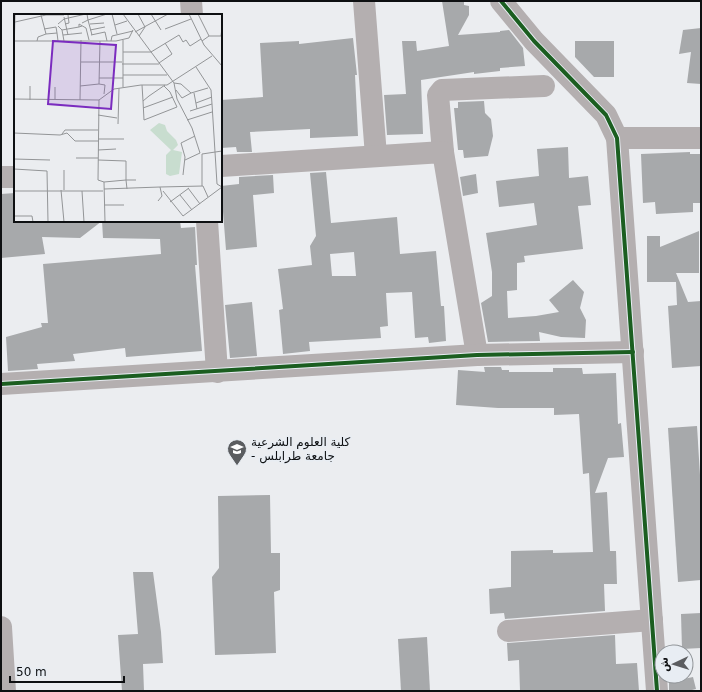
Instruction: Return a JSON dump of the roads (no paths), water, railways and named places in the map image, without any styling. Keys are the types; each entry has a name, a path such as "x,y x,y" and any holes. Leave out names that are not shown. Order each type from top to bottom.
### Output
{"street":[{"path":"191,1 192,14"},
{"path":"364,1 376,156"},
{"path":"501,1 534,41 606,115 617,138 657,691"},
{"path":"477,355 443,152 438,95 442,90 544,86"},
{"path":"617,138 701,138"},
{"path":"222,166 443,152"},
{"path":"1,177 14,177"},
{"path":"206,222 217,372"},
{"path":"1,384 477,355 633,352"},
{"path":"508,631 652,620"},
{"path":"1,634 5,691"}],"place":[{"name":"كلية العلوم الشرعية - جامعة طرابلس","path":"237,466"}]}
